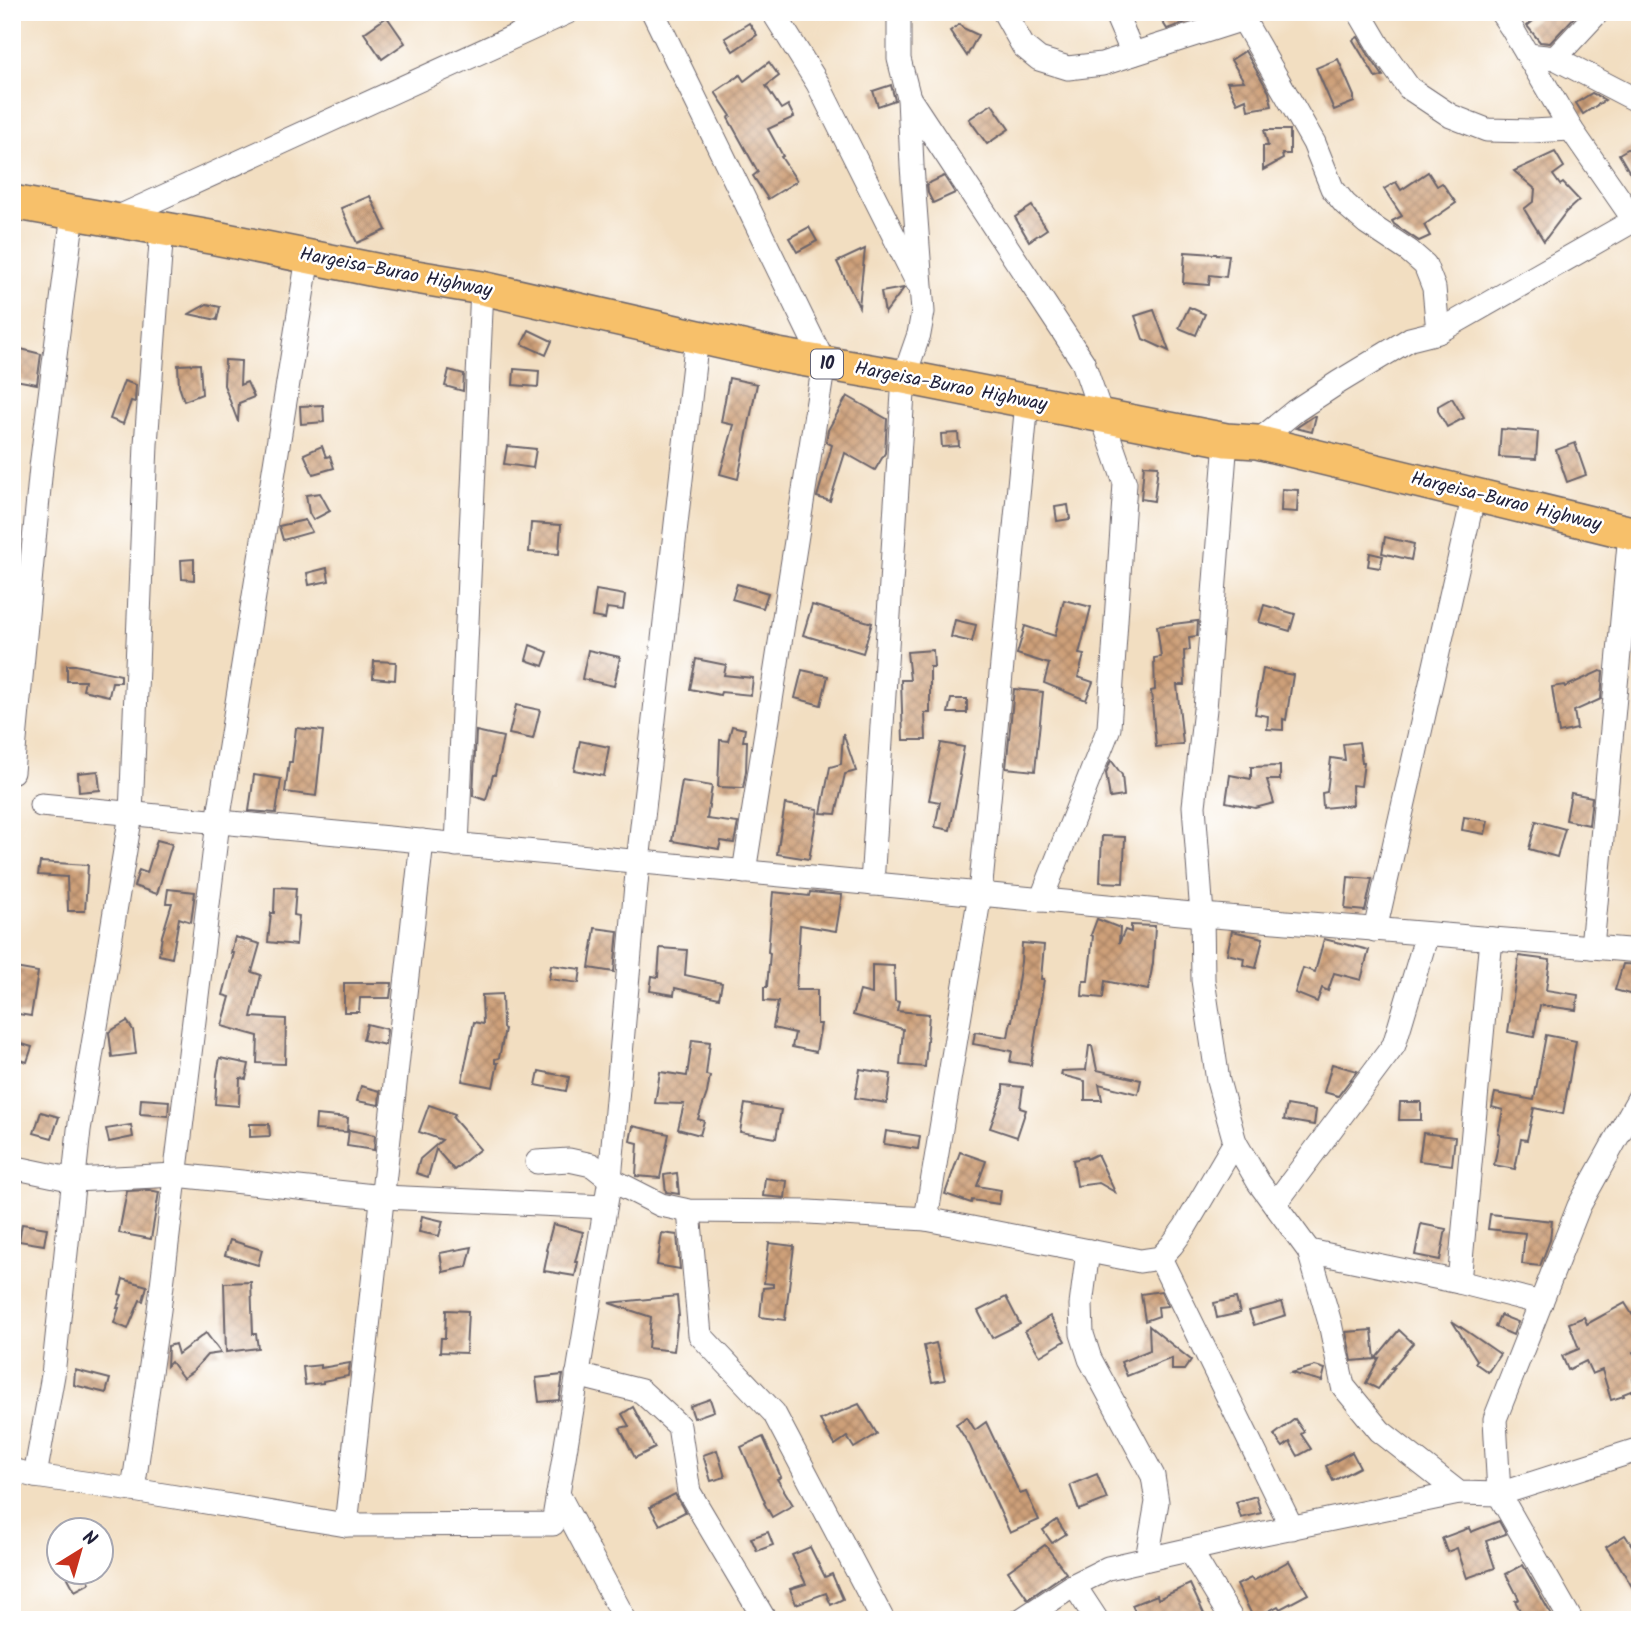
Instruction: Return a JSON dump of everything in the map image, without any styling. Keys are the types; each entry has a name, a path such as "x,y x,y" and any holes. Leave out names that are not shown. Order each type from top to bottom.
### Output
{"highway":[{"name":"Hargeisa-Burao Highway","path":"12,202 482,288 778,355 1241,441 1635,534"}],"street":[{"path":"112,220 568,12"},
{"path":"653,12 824,363 744,872"},
{"path":"773,12 818,84 921,291"},
{"path":"872,884 904,377 919,334 923,312 909,98 899,59 899,12"},
{"path":"1004,12 1023,46 1039,60 1068,68 1102,65 1241,16 1314,143 1332,188 1345,204 1367,223 1425,265 1434,288 1438,332"},
{"path":"1115,12 1133,54"},
{"path":"1359,12 1409,88 1451,116 1487,130 1571,129"},
{"path":"1459,1493 1380,1431 1343,1386 1330,1323 1309,1251 1259,1183 1235,1142 1218,1081 1203,980 1202,915 1194,806 1241,441 1295,411 1410,339 1438,332 1637,218 1571,129 1501,12"},
{"path":"1555,58 1598,12"},
{"path":"1528,55 1555,58 1640,102"},
{"path":"909,98 1083,362 1125,483 1109,728 1041,900"},
{"path":"12,772 41,467 73,213"},
{"path":"35,1476 53,1375 79,1130 131,814 146,444 162,229"},
{"path":"133,1490 159,1310 218,822 308,257"},
{"path":"457,845 482,288"},
{"path":"12,1470 35,1476 346,1525 553,1524 610,1179 638,862 697,337"},
{"path":"926,1219 980,894 1027,402"},
{"path":"1375,930 1475,495"},
{"path":"1592,947 1635,534"},
{"path":"41,805 1202,915 1640,951"},
{"path":"346,1525 422,841"},
{"path":"1275,1205 1394,1045 1427,934"},
{"path":"1459,1282 1492,939"},
{"path":"1571,1620 1499,1494 1495,1419 1579,1206 1640,1096"},
{"path":"537,1162 569,1160 592,1165 610,1179 661,1205 690,1211 809,1212 926,1219 1139,1261 1160,1258 1172,1245 1235,1142"},
{"path":"12,1167 74,1180 176,1175 383,1198 605,1208"},
{"path":"690,1211 700,1335 774,1413 883,1620"},
{"path":"1088,1251 1081,1305 1082,1334 1090,1359 1153,1476 1157,1502 1147,1559"},
{"path":"1309,1251 1459,1282 1541,1303"},
{"path":"1160,1258 1292,1528"},
{"path":"578,1375 640,1391 679,1426 688,1492 765,1620"},
{"path":"1021,1620 1074,1585 1108,1568 1459,1493 1499,1494 1640,1449"},
{"path":"558,1494 625,1620"},
{"path":"1190,1549 1232,1620"},
{"path":"1074,1585 1097,1620"}],"building":[{"path":"1177,12 1214,12 1167,29 1162,21"},
{"path":"1544,12 1579,12 1550,43 1540,42 1527,26"},
{"path":"387,17 405,43 382,59 364,33"},
{"path":"749,23 757,35 733,51 725,38"},
{"path":"960,24 978,35 967,56 950,31"},
{"path":"1358,37 1383,76 1376,78 1353,40"},
{"path":"1245,51 1269,92 1272,106 1248,110 1246,99 1237,103 1227,82 1244,81 1231,60"},
{"path":"1338,59 1354,102 1334,110 1316,68"},
{"path":"769,62 779,76 766,86 781,109 788,105 794,117 768,129 783,156 781,157 797,181 768,199 753,176 758,172 728,118 731,116 715,92 740,75 744,81"},
{"path":"891,85 895,100 878,106 873,91"},
{"path":"1592,93 1605,100 1583,114 1576,103"},
{"path":"992,104 1009,129 987,144 969,119"},
{"path":"1264,130 1290,130 1290,154 1282,154 1283,159 1263,170 1263,146 1268,146"},
{"path":"1640,142 1640,190 1619,154"},
{"path":"1555,152 1564,167 1553,175 1560,185 1563,183 1579,200 1544,241 1524,209 1534,201 1535,189 1514,171"},
{"path":"1428,172 1437,186 1442,183 1456,203 1424,225 1430,236 1419,241 1394,224 1392,221 1402,216 1384,189 1396,182 1401,190"},
{"path":"944,176 955,193 933,203 927,184"},
{"path":"370,196 386,230 357,243 341,208"},
{"path":"1032,206 1047,229 1029,241 1015,217"},
{"path":"809,227 817,241 797,252 789,238"},
{"path":"865,249 862,277 859,307 837,262"},
{"path":"1185,252 1229,255 1226,277 1210,275 1209,285 1183,283"},
{"path":"904,288 885,313 881,292"},
{"path":"207,304 220,307 217,320 189,314"},
{"path":"1189,307 1205,314 1196,335 1179,328"},
{"path":"1154,310 1169,351 1143,339 1135,316"},
{"path":"529,330 552,341 546,355 522,344"},
{"path":"21,349 41,354 37,384 15,380"},
{"path":"225,360 241,361 240,385 247,382 254,397 239,403 238,422 224,385"},
{"path":"200,364 202,394 184,401 179,386 178,365"},
{"path":"514,369 539,371 538,387 513,385"},
{"path":"449,370 464,374 463,391 445,386"},
{"path":"729,378 757,384 738,479 720,474 734,425 721,422"},
{"path":"124,381 136,385 135,402 131,401 123,424 110,419"},
{"path":"847,396 887,419 885,453 875,470 845,453 830,501 817,497 832,445 826,442 828,430"},
{"path":"1452,398 1464,418 1447,427 1438,406"},
{"path":"323,405 324,422 301,424 300,406"},
{"path":"1314,416 1312,432 1296,428"},
{"path":"1501,429 1538,432 1536,459 1499,457"},
{"path":"958,433 959,446 942,447 941,434"},
{"path":"1575,443 1586,475 1567,482 1556,450"},
{"path":"322,446 326,457 330,456 334,468 313,474 304,454"},
{"path":"507,446 536,449 533,468 504,464"},
{"path":"1144,465 1158,466 1154,501 1141,499"},
{"path":"1282,489 1298,490 1297,512 1281,511"},
{"path":"320,493 330,511 313,520 306,495"},
{"path":"1068,505 1070,519 1057,521 1055,507"},
{"path":"305,520 312,532 283,540 279,526"},
{"path":"531,523 561,525 559,554 529,552"},
{"path":"1385,537 1414,544 1411,560 1382,553"},
{"path":"1370,553 1383,556 1380,568 1368,566"},
{"path":"194,559 194,580 182,579 181,560"},
{"path":"327,568 329,581 309,585 307,573"},
{"path":"737,584 768,593 763,608 732,599"},
{"path":"596,590 625,595 623,610 607,608 605,619 592,617"},
{"path":"1064,600 1091,607 1079,654 1084,655 1078,677 1093,682 1086,700 1044,683 1049,664 1017,654 1025,626 1055,636"},
{"path":"812,605 872,623 863,653 803,635"},
{"path":"1264,605 1295,614 1290,631 1259,622"},
{"path":"955,620 976,625 972,642 951,637"},
{"path":"1198,621 1197,636 1189,637 1190,650 1184,651 1185,685 1177,685 1183,744 1156,747 1151,691 1155,690 1154,658 1161,657 1157,626"},
{"path":"530,645 548,652 543,666 526,660"},
{"path":"588,650 620,657 614,686 582,679"},
{"path":"933,650 934,667 930,667 930,713 925,713 926,740 903,740 901,680 910,680 907,652"},
{"path":"696,659 726,665 724,675 753,678 751,695 721,692 720,695 690,689"},
{"path":"374,661 396,662 395,680 373,678"},
{"path":"67,665 121,675 121,682 112,682 109,696 83,690 85,681 67,681"},
{"path":"1263,669 1293,675 1283,730 1267,729 1268,716 1255,714"},
{"path":"802,670 828,676 821,705 795,698"},
{"path":"1603,672 1601,699 1574,711 1577,729 1559,733 1552,687 1565,687"},
{"path":"1014,689 1043,692 1035,771 1006,768"},
{"path":"951,699 967,699 967,713 948,713"},
{"path":"516,705 540,710 533,739 509,734"},
{"path":"732,726 745,729 743,741 747,741 746,771 743,788 718,787 720,740 728,741"},
{"path":"296,728 323,731 316,796 285,792"},
{"path":"476,731 503,737 495,775 486,800 473,796"},
{"path":"843,733 856,771 845,774 836,814 821,813 830,767 841,764"},
{"path":"580,741 609,747 604,776 574,770"},
{"path":"1359,742 1364,762 1361,786 1352,785 1353,805 1323,808 1322,793 1327,792 1331,758 1345,760 1343,744"},
{"path":"941,743 964,747 950,830 935,827 940,802 929,800"},
{"path":"1111,760 1122,775 1124,796 1110,798 1106,773"},
{"path":"1280,766 1280,780 1267,780 1274,803 1255,808 1226,802 1230,775 1251,779 1251,767"},
{"path":"98,771 100,790 79,792 78,773"},
{"path":"254,775 281,779 276,813 249,811"},
{"path":"682,781 712,786 707,819 738,823 734,843 721,841 719,849 672,841"},
{"path":"1571,793 1592,797 1589,825 1566,820"},
{"path":"785,804 818,809 809,859 777,854"},
{"path":"1464,817 1488,821 1485,834 1462,830"},
{"path":"1536,821 1565,829 1557,857 1529,849"},
{"path":"1102,836 1125,837 1123,883 1100,882"},
{"path":"157,840 172,844 157,894 134,886 139,870 147,873"},
{"path":"40,862 88,865 85,911 68,911 67,877 38,875"},
{"path":"1348,877 1372,879 1365,911 1345,909"},
{"path":"275,887 296,888 294,915 299,916 296,945 268,942 271,913 274,913"},
{"path":"168,889 195,892 191,922 179,918 172,958 159,955 172,903 166,903"},
{"path":"773,892 809,896 810,892 842,895 836,931 800,925 796,990 817,990 817,1024 821,1024 816,1052 792,1047 795,1033 773,1028 778,1002 764,1001"},
{"path":"1097,919 1120,928 1119,943 1125,930 1131,932 1131,925 1155,926 1148,990 1105,981 1103,998 1082,996 1083,981 1088,981 1091,935"},
{"path":"595,928 618,931 614,972 589,968"},
{"path":"1232,931 1263,938 1256,968 1243,965 1244,958 1227,954"},
{"path":"235,937 260,944 252,972 261,975 251,1017 286,1019 285,1064 257,1063 258,1036 222,1026 230,997 223,995 234,953 231,953"},
{"path":"1324,939 1369,950 1361,980 1334,973 1328,991 1322,988 1317,1002 1295,993 1303,968 1315,972"},
{"path":"1022,943 1044,945 1041,979 1044,979 1031,1065 1010,1062 1012,1051 973,1044 975,1032 1008,1037"},
{"path":"660,948 687,950 685,975 722,983 719,998 675,988 674,995 650,991 652,976 658,977"},
{"path":"1519,956 1550,960 1546,990 1578,995 1576,1010 1540,1005 1534,1037 1508,1032"},
{"path":"1623,964 1640,965 1640,997 1615,990"},
{"path":"551,965 581,969 579,983 549,979"},
{"path":"872,965 894,966 895,1001 899,1002 897,1011 929,1014 925,1067 900,1065 903,1029 853,1015 860,991 872,994"},
{"path":"15,968 38,972 31,1016 12,1013"},
{"path":"344,983 392,983 390,998 360,998 359,1012 344,1012"},
{"path":"502,994 505,1029 499,1058 495,1059 495,1063 498,1063 493,1087 462,1081 474,1022 483,1024 482,995"},
{"path":"127,1021 133,1030 136,1054 112,1057 109,1032"},
{"path":"367,1024 387,1029 385,1045 363,1040"},
{"path":"1546,1035 1576,1041 1563,1114 1534,1108 1527,1140 1521,1139 1515,1169 1494,1165 1503,1110 1492,1107 1495,1093 1534,1100"},
{"path":"692,1040 710,1042 706,1075 710,1076 698,1119 704,1121 700,1135 678,1129 684,1104 655,1103 660,1072 687,1076"},
{"path":"12,1041 32,1047 27,1062 12,1057"},
{"path":"1089,1046 1092,1046 1097,1070 1141,1080 1138,1094 1099,1084 1102,1100 1085,1100 1085,1081 1061,1075 1062,1071 1086,1070"},
{"path":"220,1058 249,1064 246,1079 240,1078 239,1106 215,1104"},
{"path":"1332,1064 1357,1071 1338,1096 1324,1092"},
{"path":"860,1069 891,1074 887,1103 855,1098"},
{"path":"539,1071 569,1077 566,1091 536,1085"},
{"path":"1003,1085 1023,1087 1020,1108 1026,1110 1017,1137 990,1128"},
{"path":"361,1086 380,1091 379,1105 357,1101"},
{"path":"141,1099 169,1101 168,1116 140,1114"},
{"path":"1400,1102 1421,1102 1421,1120 1399,1120"},
{"path":"745,1104 781,1110 776,1138 740,1132"},
{"path":"429,1105 455,1114 453,1118 480,1149 454,1170 436,1149 428,1177 416,1173 420,1159 442,1140 419,1132"},
{"path":"1287,1105 1316,1110 1314,1125 1284,1120"},
{"path":"41,1112 59,1117 52,1138 34,1133"},
{"path":"316,1115 348,1118 347,1132 315,1130"},
{"path":"250,1124 269,1124 270,1136 250,1137"},
{"path":"131,1125 133,1137 109,1142 106,1129"},
{"path":"633,1126 669,1134 660,1178 636,1176 638,1143 630,1141"},
{"path":"349,1130 375,1135 374,1150 347,1146"},
{"path":"886,1131 920,1136 918,1149 884,1144"},
{"path":"1423,1133 1455,1137 1452,1165 1419,1161"},
{"path":"960,1152 986,1161 977,1186 1001,1190 999,1204 972,1200 971,1203 945,1194"},
{"path":"1097,1154 1115,1192 1099,1183 1077,1186 1073,1160 1087,1159"},
{"path":"677,1173 679,1194 666,1192 664,1175"},
{"path":"765,1178 787,1181 785,1198 763,1196"},
{"path":"127,1191 159,1192 151,1239 119,1233"},
{"path":"1490,1214 1552,1221 1550,1240 1540,1266 1522,1264 1525,1233 1488,1229"},
{"path":"422,1216 443,1221 439,1236 419,1232"},
{"path":"22,1224 47,1228 44,1245 19,1241"},
{"path":"553,1224 583,1232 575,1262 578,1262 575,1276 544,1271"},
{"path":"1421,1224 1446,1229 1440,1260 1415,1255"},
{"path":"662,1233 677,1235 680,1269 657,1265"},
{"path":"230,1240 262,1250 258,1265 225,1255"},
{"path":"769,1243 794,1246 785,1320 760,1317 763,1288 773,1287 773,1284 764,1283"},
{"path":"472,1247 467,1267 443,1272 440,1253"},
{"path":"123,1279 147,1286 143,1301 140,1300 128,1329 114,1323 122,1295 119,1294"},
{"path":"251,1282 253,1334 256,1334 258,1348 226,1352 224,1283"},
{"path":"1161,1291 1168,1306 1158,1307 1159,1316 1145,1321 1141,1294"},
{"path":"677,1296 679,1316 674,1351 648,1348 651,1317 609,1303"},
{"path":"1006,1297 1020,1324 992,1338 978,1311"},
{"path":"1236,1298 1240,1313 1217,1318 1214,1303"},
{"path":"1282,1302 1286,1315 1254,1325 1249,1311"},
{"path":"1625,1303 1640,1327 1640,1348 1633,1352 1640,1364 1640,1375 1633,1379 1636,1389 1611,1400 1602,1370 1592,1374 1586,1361 1568,1370 1562,1356 1579,1349 1569,1323 1584,1317 1587,1324"},
{"path":"446,1310 468,1311 466,1353 440,1352 441,1338 445,1338"},
{"path":"1500,1315 1518,1322 1513,1335 1495,1327"},
{"path":"1050,1316 1065,1341 1040,1356 1025,1331"},
{"path":"1452,1321 1500,1354 1488,1372 1475,1363 1477,1360"},
{"path":"1149,1326 1191,1360 1184,1370 1172,1370 1172,1358 1127,1376 1121,1362 1150,1350"},
{"path":"1372,1330 1375,1359 1352,1361 1346,1332"},
{"path":"1399,1330 1413,1343 1378,1389 1366,1383 1379,1358 1375,1359"},
{"path":"206,1333 221,1353 207,1355 183,1378 171,1362 167,1366 168,1346 175,1344 178,1354"},
{"path":"936,1343 945,1380 932,1382 924,1346"},
{"path":"350,1363 348,1376 305,1385 303,1367 321,1365 321,1368"},
{"path":"1315,1366 1325,1369 1322,1381 1291,1373"},
{"path":"75,1370 110,1379 106,1393 74,1385"},
{"path":"563,1375 559,1400 539,1402 536,1378"},
{"path":"710,1399 714,1411 694,1418 690,1406"},
{"path":"859,1404 877,1434 854,1448 847,1437 835,1445 820,1420"},
{"path":"633,1407 655,1448 635,1458 620,1428 629,1426 622,1414"},
{"path":"967,1417 975,1430 986,1422 1020,1494 1026,1492 1039,1520 1010,1533 970,1446 956,1424"},
{"path":"1295,1419 1311,1449 1298,1456 1290,1442 1283,1447 1274,1435"},
{"path":"763,1437 781,1477 777,1479 793,1505 772,1517 741,1447"},
{"path":"717,1450 725,1477 711,1481 703,1455"},
{"path":"1352,1452 1360,1467 1333,1481 1326,1466"},
{"path":"1097,1474 1107,1499 1079,1510 1070,1485"},
{"path":"675,1494 685,1512 660,1525 650,1507"},
{"path":"1256,1496 1261,1513 1241,1518 1236,1502"},
{"path":"1057,1520 1066,1534 1052,1543 1043,1530"},
{"path":"1499,1521 1506,1534 1486,1541 1495,1568 1467,1578 1457,1548 1447,1552 1442,1538 1469,1528 1471,1532"},
{"path":"768,1532 773,1545 757,1551 751,1538"},
{"path":"1625,1535 1640,1558 1640,1600 1606,1547"},
{"path":"1045,1545 1066,1573 1028,1599 1008,1571"},
{"path":"810,1547 825,1577 832,1574 843,1599 831,1605 826,1593 796,1604 790,1589 806,1584 792,1555"},
{"path":"1289,1561 1308,1594 1254,1619 1237,1585 1251,1578 1253,1581"},
{"path":"1523,1565 1552,1616 1545,1620 1525,1620 1515,1601 1519,1599 1506,1574"},
{"path":"1190,1584 1207,1620 1139,1620 1132,1605 1157,1595 1158,1599"}]}
